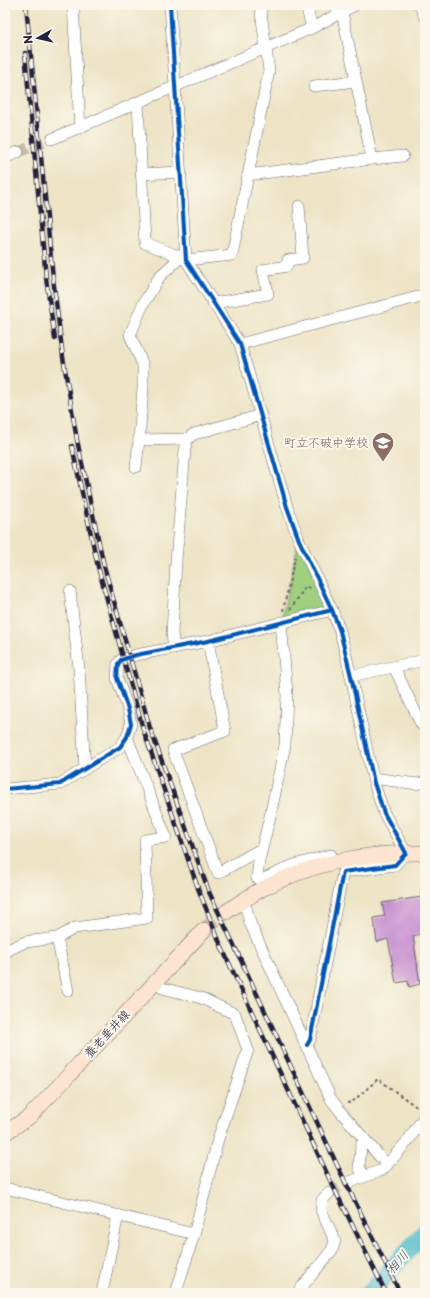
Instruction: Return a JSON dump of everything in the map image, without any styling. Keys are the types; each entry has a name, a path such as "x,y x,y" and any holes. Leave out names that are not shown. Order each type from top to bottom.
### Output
{"main road":[{"path":"226,912 262,889 285,878 329,863 381,855 425,853"},
{"name":"養老垂井線","path":"5,1132 29,1117 34,1112 204,930"}],"street":[{"path":"73,5 80,128"},
{"path":"170,5 180,172 183,259 214,303 240,344 299,540 332,610 340,631 373,778 384,813 406,853 395,865 342,872 310,1040 307,1045"},
{"path":"138,103 145,242 183,259 232,255 269,71 260,5"},
{"path":"306,5 312,28"},
{"path":"52,139 312,28 355,5"},
{"path":"421,5 425,15"},
{"path":"342,12 372,159"},
{"path":"314,86 356,82"},
{"path":"5,158 18,152"},
{"path":"248,175 403,156"},
{"path":"142,174 180,172"},
{"path":"214,303 268,294 263,270 287,266 288,260 303,258 299,206"},
{"path":"136,467 143,388 142,365 130,335 143,304 160,276 183,259"},
{"path":"240,344 425,295"},
{"path":"139,440 187,439 194,434 261,415"},
{"path":"174,648 172,633 176,561 187,439"},
{"path":"70,591 78,669 85,769"},
{"path":"5,789 60,784 120,747 127,737 131,724 128,709 117,678 118,664 121,660 208,641 332,610"},
{"path":"281,622 287,694 285,745 258,861 257,878 262,880 294,865 331,855"},
{"path":"208,641 225,731 173,750 218,873 261,849"},
{"path":"351,676 425,660"},
{"path":"394,667 421,724"},
{"path":"5,953 25,942 57,938 75,928 147,918 145,840 166,837 127,737"},
{"path":"373,778 417,784 425,782"},
{"path":"244,900 250,923 331,1099 364,1140 387,1165"},
{"path":"57,938 68,991"},
{"path":"162,988 201,998 235,1014 248,1050 218,1139 194,1234 176,1293"},
{"path":"350,1182 382,1170 407,1142 422,1112"},
{"path":"364,1140 361,1146 359,1167 364,1176"},
{"path":"5,1188 194,1234"},
{"path":"297,1293 332,1250 335,1241 321,1210 322,1200 329,1193"},
{"path":"102,1293 118,1215"}],"path":[{"path":"281,622 299,540"},
{"path":"281,622 306,586 312,591"},
{"path":"338,1109 346,1103 352,1102 378,1079 422,1112"}],"green space":[{"path":"299,540 332,610 281,622"}],"building":[{"path":"425,888 425,933 413,936 420,984 409,987 408,981 396,983 388,939 377,942 374,918 385,916 382,903 422,897 421,891"}],"waterway":[{"name":"相川","path":"369,1293 425,1232"}],"tunnel":[{"path":"18,152 52,139"},
{"path":"204,930 226,912"},
{"path":"329,1193 350,1182"}],"railway":[{"path":"26,5 53,278 63,357 77,440 104,566 150,728 209,892 338,1167 400,1293"},
{"path":"25,53 46,278 55,339"},
{"path":"72,446 98,567 143,729 199,891 222,948 330,1180 386,1293"}],"cycle path":[{"path":"170,5 186,260 240,344 287,507 299,540 332,610 340,631 374,783 384,813 406,853 395,865 343,872 310,1040 307,1045"},
{"path":"5,789 60,784 120,747 127,737 131,724 128,709 117,678 118,664 121,660 136,655 208,641 332,610"}],"place":[{"name":"町立不破中学校","path":"383,462"}]}
